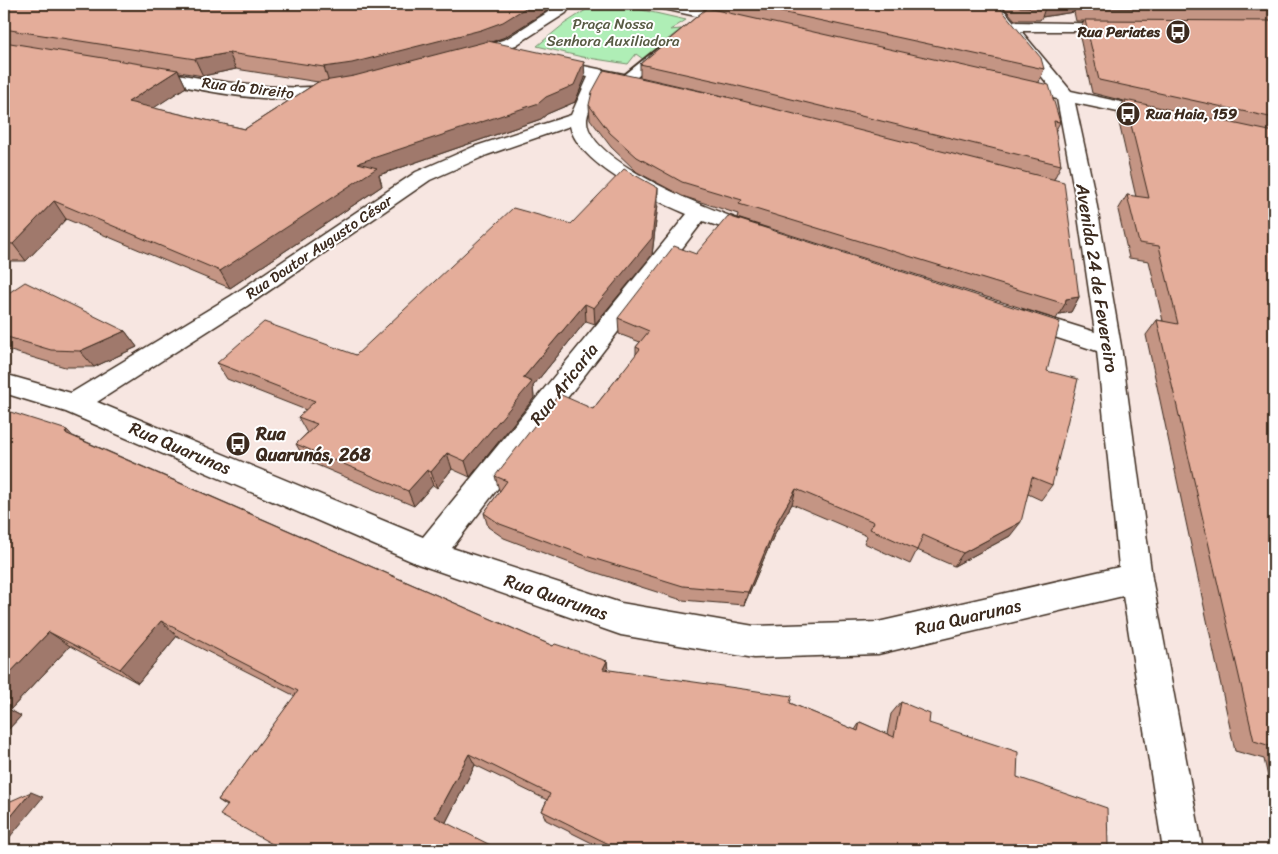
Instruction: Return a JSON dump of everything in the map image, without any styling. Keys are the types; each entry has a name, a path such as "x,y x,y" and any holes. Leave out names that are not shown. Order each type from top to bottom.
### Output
{"street":[{"path":"660,4 754,25"},
{"name":"Avenida 24 de Fevereiro","path":"992,4 1065,95 1076,193 1109,346 1136,578 1183,850"},
{"path":"452,60 490,50 511,42 560,10"},
{"path":"1009,26 1137,27"},
{"path":"490,50 516,56"},
{"path":"533,60 654,86"},
{"name":"Rua do Direito","path":"131,70 276,94 306,94 350,88"},
{"path":"598,74 578,118 581,132 592,148 613,166 655,192 698,214 778,240"},
{"path":"1038,89 1169,118"},
{"name":"Rua Doutor Augusto César","path":"74,404 239,301 423,176 444,165 494,146 578,118"},
{"name":"Rua Aricaria","path":"429,554 698,214"},
{"path":"1006,312 1109,346"},
{"name":"Rua Quarunas","path":"4,384 74,404 429,554 621,619 754,642 878,638 1136,578"}],"lane":[{"path":"691,26 705,14"},
{"path":"626,80 669,44"}],"green space":[{"name":"Praça Nossa Senhora Auxiliadora","path":"595,4 616,4 686,20 670,30 681,29 643,59 636,54 628,64 582,57 537,46 564,24"}],"building":[{"path":"4,4 532,4 503,22 481,30 352,63 324,67 229,53 195,59 4,29"},
{"path":"744,4 997,4 1041,58 1044,69"},
{"path":"1016,4 1051,4 1045,5 1045,8 1020,7"},
{"path":"1081,4 1274,4 1274,10 1082,8"},
{"path":"707,8 1049,85 1060,122 1054,121 1061,165 730,84 640,64"},
{"path":"1085,20 1274,21 1274,118 1099,80"},
{"path":"488,41 584,62 574,85 546,97 539,103 358,163 377,168 220,271 54,201 13,244 4,243 4,42 178,70 128,102 245,129 318,82 354,76"},
{"path":"604,70 727,97 1064,182 1079,297 1066,299 1065,304 739,204 742,200 682,182 637,157 610,133 589,105 592,92"},
{"path":"1125,100 1274,132 1274,747 1254,741 1157,320 1178,324 1159,246 1139,243 1127,195 1149,198"},
{"path":"624,169 658,188 652,238 594,308 585,304 523,378 532,382 465,461 447,453 431,472 427,470 408,491 296,444 317,424 298,417 315,401 217,363 264,322 356,355 513,208 571,224"},
{"path":"728,216 1060,322 1047,371 1078,379 1052,485 1032,477 1021,522 963,553 923,535 917,550 870,529 874,522 796,489 778,520 748,592 683,586 589,557 500,524 484,513 507,481 495,476 559,394 593,409 640,349 636,347 649,331 618,318 674,246 696,254"},
{"path":"25,282 125,331 80,351 51,350 4,336 4,296"},
{"path":"4,410 67,430 65,433 553,646 555,644 607,661 603,669 792,696 790,703 858,731 860,722 894,737 901,702 930,714 929,723 1018,752 1017,777 1107,808 1108,847 1117,850 621,850 542,811 550,794 469,754 435,817 500,850 283,850 220,815 228,805 218,800 298,691 161,621 120,669 49,632 4,679"},
{"path":"31,792 4,825 4,804"}],"place":[{"name":"Rua Periates","path":"1178,32"},
{"name":"Rua Haia, 159","path":"1128,114"},
{"name":"Rua Quarunás, 268","path":"238,444"}]}
